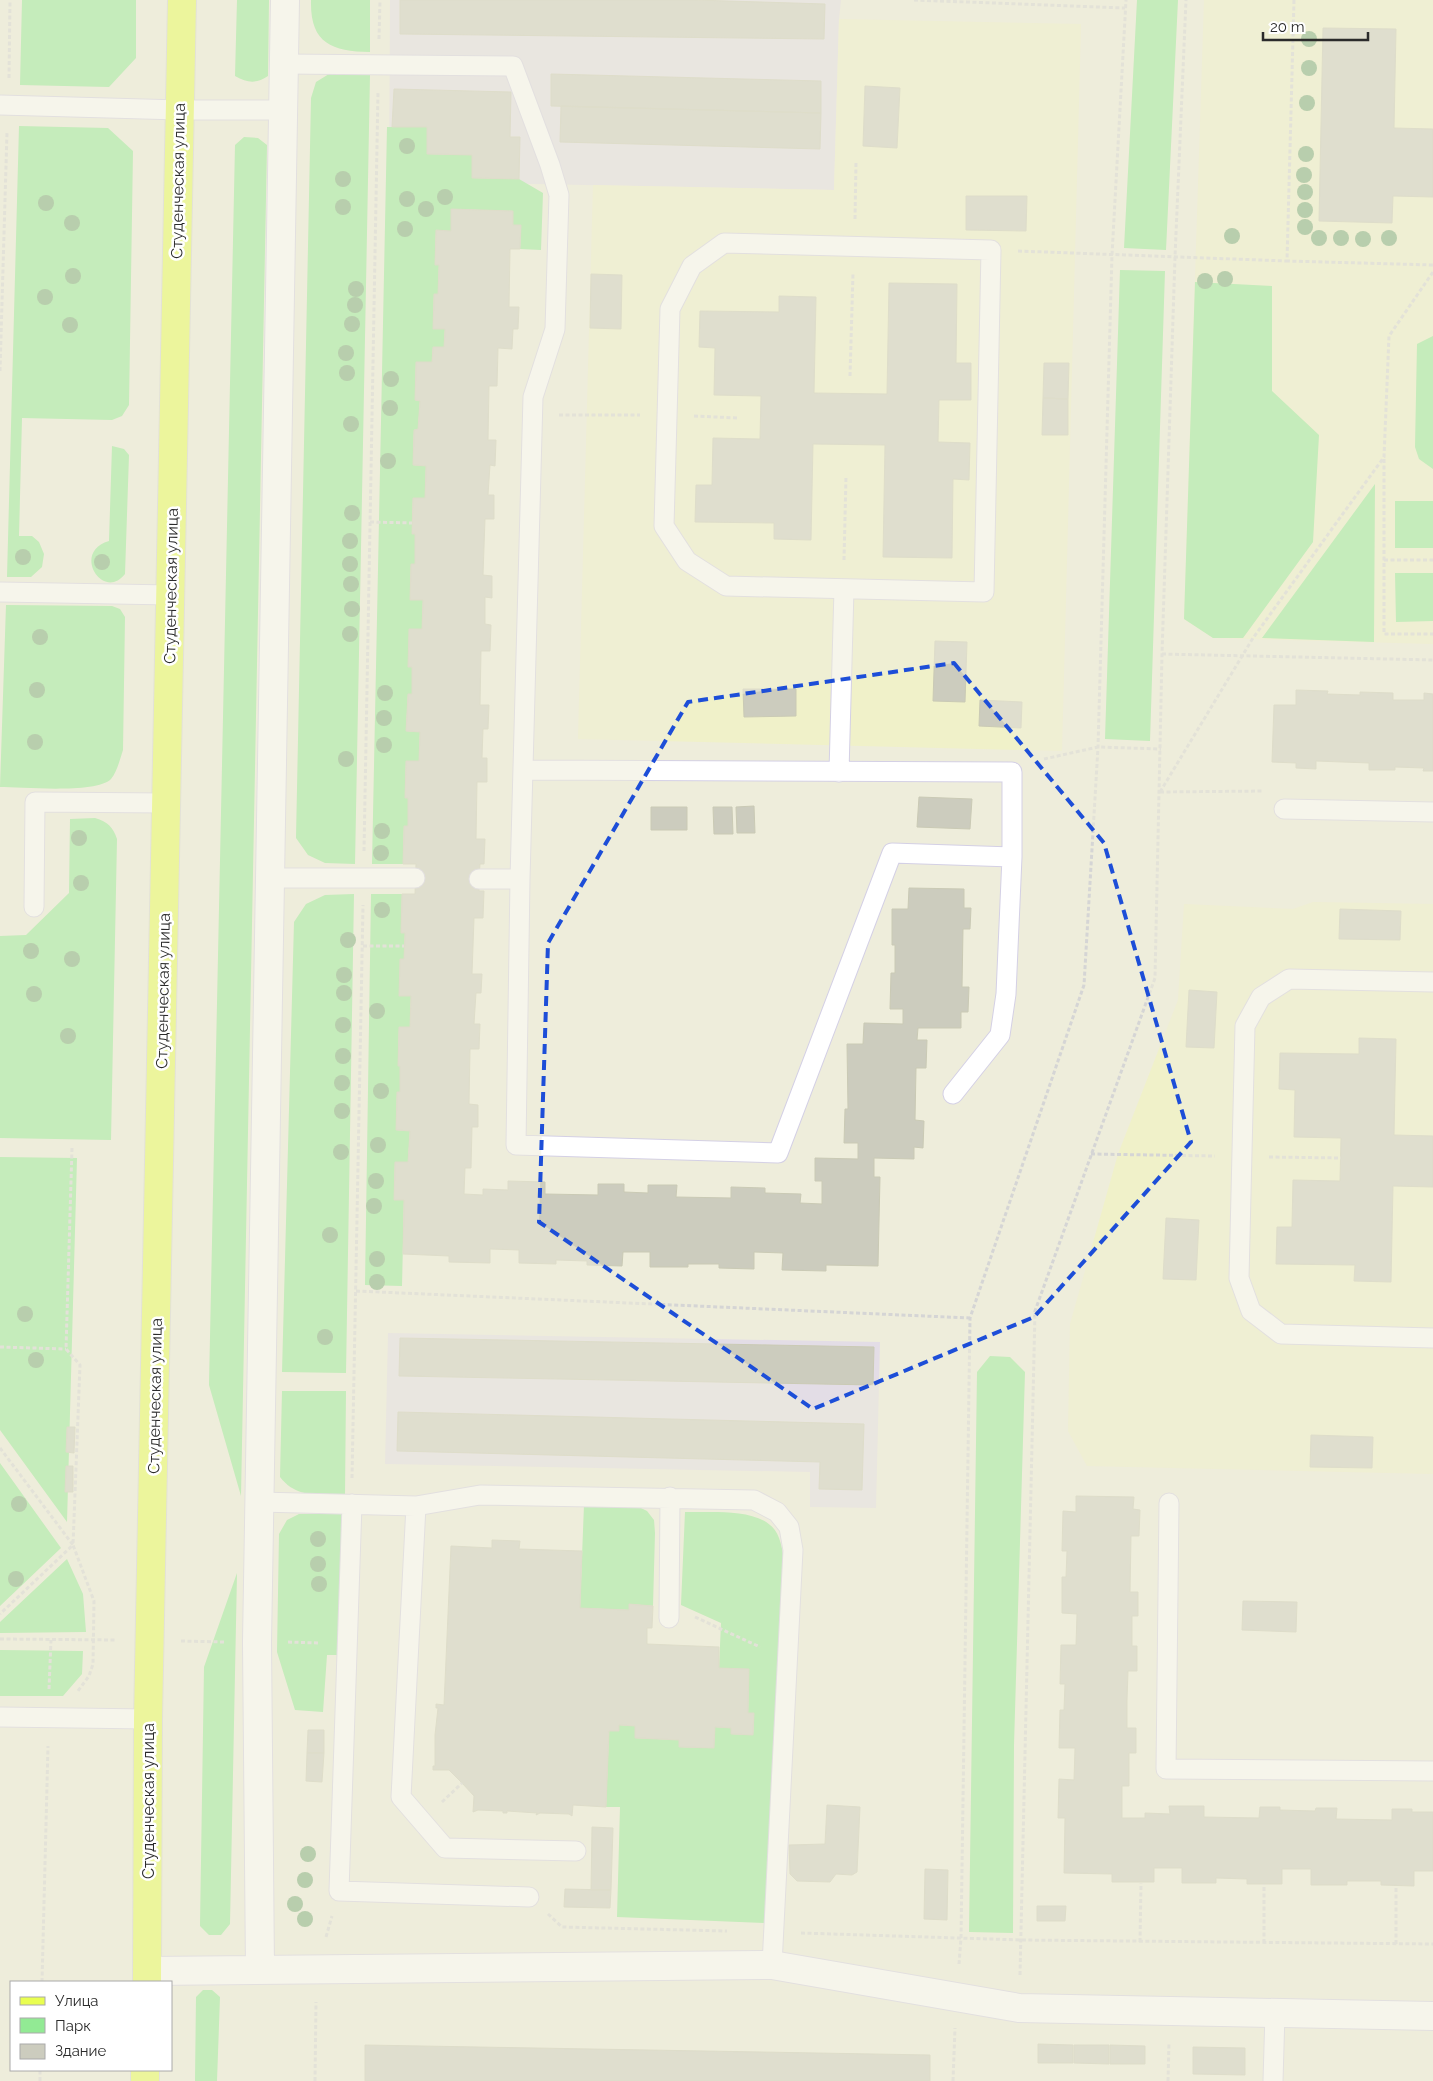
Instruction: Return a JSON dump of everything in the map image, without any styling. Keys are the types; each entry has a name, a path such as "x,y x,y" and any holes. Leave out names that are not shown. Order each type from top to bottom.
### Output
{"main road":[{"name":"Студенческая улица","path":"148,1976 148,1719 182,0"}],"street":[{"path":"260,1970 258,1642 285,0"},
{"path":"148,1976 260,1970 772,1965 1020,2008 1433,2016"}],"lane":[{"path":"284,64 513,66 550,165 559,195 554,329 533,397 532,414 520,879 516,1145 778,1153 892,853 1012,857"},
{"path":"4,105 180,110 282,110"},
{"path":"724,243 991,250 984,592 726,586 687,561 664,526 670,309 692,266 724,243"},
{"path":"839,772 844,589"},
{"path":"0,592 171,595"},
{"path":"523,770 1012,772 1012,857 1006,994 1000,1036 953,1094"},
{"path":"34,907 35,802 166,803"},
{"path":"1284,809 1433,812"},
{"path":"270,878 415,878"},
{"path":"479,879 520,879"},
{"path":"1433,982 1289,979 1261,997 1245,1026 1239,1278 1252,1311 1281,1334 1433,1338"},
{"path":"260,1502 416,1506 480,1495 670,1497 754,1500 777,1512 789,1527 793,1550 772,1965"},
{"path":"669,1612 670,1497"},
{"path":"1169,1503 1166,1769 1433,1771"},
{"path":"352,1504 339,1892 529,1897"},
{"path":"416,1506 401,1796 445,1848 576,1851"},
{"path":"0,1717 148,1719"},
{"path":"1273,2081 1275,2014"}],"path":[{"path":"0,371 4,105 10,0"},
{"path":"352,1504 380,0"},
{"path":"914,0 1125,8"},
{"path":"961,1938 970,1318 1084,985 1098,747 1112,255 1126,0"},
{"path":"1020,2008 1035,1311 1155,978 1162,654 1175,257 1186,0"},
{"path":"1287,261 1294,0"},
{"path":"991,250 1433,265"},
{"path":"1433,272 1389,336 1384,457 1384,634 1433,634"},
{"path":"532,414 667,415 738,418"},
{"path":"1160,792 1242,657 1384,457"},
{"path":"844,589 846,476"},
{"path":"370,522 412,523"},
{"path":"1384,560 1433,560"},
{"path":"1162,654 1433,660"},
{"path":"1044,759 1098,747 1161,749"},
{"path":"1160,792 1264,791 1284,809"},
{"path":"363,946 404,946"},
{"path":"0,1614 73,1544 80,1365 66,1349 72,1148"},
{"path":"356,1291 970,1318"},
{"path":"0,1347 66,1349"},
{"path":"0,1448 73,1544 94,1601 93,1664 89,1676 75,1694 65,1697 49,1697"},
{"path":"669,1612 788,1660"},
{"path":"42,1981 51,1640"},
{"path":"1140,1942 1141,1883"},
{"path":"1264,1884 1264,1942"},
{"path":"1396,1887 1396,1944"},
{"path":"529,1897 562,1927 1021,1940 1433,1944"},
{"path":"1168,2081 1170,2012"}],"highlighted area":[{"path":"954,663 1104,843 1191,1142 1034,1317 813,1409 539,1222 548,943 688,702"}],"shaded area":[{"path":"390,0 841,0 834,190 389,181"},
{"path":"1204,0 1433,0 1433,644 1213,638 1184,619"},
{"path":"839,19 1081,24 1062,751 578,739 593,185 834,190"},
{"path":"1313,902 1433,904 1433,1474 1087,1466 1068,1431 1070,1324 1118,1154 1178,1000 1184,904 1293,909"},
{"path":"388,1333 880,1342 876,1508 810,1507 810,1472 385,1464"}],"green space":[{"path":"22,0 136,0 136,58 109,87 20,85"},
{"path":"237,0 269,0 268,76 260,80 248,81 235,76"},
{"path":"311,0 370,0 370,52 344,50 326,42 314,26"},
{"path":"1137,0 1178,0 1166,250 1124,248"},
{"path":"329,74 370,75 355,864 325,863 308,855 296,838 311,98 316,82"},
{"path":"19,126 108,128 133,151 129,405 122,416 112,420 22,418 19,536 32,536 39,542 44,554 42,567 31,577 7,577"},
{"path":"387,127 427,127 427,154 472,155 472,178 519,179 543,193 541,250 520,249 521,226 513,225 513,211 452,209 451,231 436,231 435,264 439,265 438,294 434,294 433,329 445,329 444,347 433,347 432,362 416,362 415,400 420,401 418,429 414,430 413,465 426,466 425,498 413,498 412,533 415,534 415,564 411,564 410,599 423,600 422,629 412,667 412,694 408,694 406,731 420,732 419,761 406,761 405,798 408,798 408,826 404,826 403,864 372,864"},
{"path":"244,137 258,138 267,145 241,1496 209,1385 235,145"},
{"path":"1120,270 1165,271 1150,741 1105,739"},
{"path":"1195,282 1272,286 1272,391 1319,435 1313,542 1243,638 1213,638 1184,619"},
{"path":"1433,336 1433,469 1419,459 1415,447 1417,344"},
{"path":"112,446 124,449 129,455 125,574 116,581 108,582 100,579 95,572 92,564 92,555 98,547 109,541"},
{"path":"1375,484 1374,642 1262,638"},
{"path":"1395,501 1433,501 1433,548 1395,548"},
{"path":"1395,573 1433,573 1433,621 1396,622"},
{"path":"6,605 112,606 120,609 125,617 123,750 113,776 103,784 75,788 0,787"},
{"path":"95,818 109,826 114,831 117,839 111,1140 0,1138 0,936 26,935 69,893 70,819"},
{"path":"354,894 346,1373 282,1372 294,922 306,904 325,895"},
{"path":"371,894 402,894 401,933 405,933 404,959 411,996 410,1027 399,1027 398,1066 400,1066 400,1092 397,1093 396,1130 410,1131 408,1162 395,1162 394,1200 404,1200 402,1286 365,1285"},
{"path":"0,1157 77,1158 67,1522 0,1430"},
{"path":"990,1356 1010,1357 1025,1372 1014,1745 1013,1933 969,1932 977,1372"},
{"path":"282,1391 346,1391 345,1495 317,1495 301,1492 287,1484 280,1477"},
{"path":"0,1463 61,1548 0,1606"},
{"path":"584,1505 637,1506 647,1511 654,1520 653,1606 629,1604 629,1610 580,1608"},
{"path":"685,1512 724,1512 752,1516 773,1528 779,1538 783,1554 765,1923 617,1917 620,1807 606,1807 609,1731 619,1731 619,1725 635,1726 635,1738 679,1740 679,1747 713,1748 715,1727 731,1728 731,1734 753,1735 754,1714 748,1713 749,1670 719,1668 721,1623 681,1605"},
{"path":"299,1514 344,1514 342,1655 327,1655 323,1712 295,1710 277,1652 279,1534 287,1520"},
{"path":"67,1559 83,1594 86,1632 0,1633 0,1622"},
{"path":"237,1573 230,1924 221,1935 209,1935 200,1926 204,1667"},
{"path":"0,1650 83,1651 82,1674 63,1696 0,1696"},
{"path":"203,1990 212,1990 220,1997 217,2081 195,2081 196,1997"}],"building":[{"path":"400,0 695,0 825,4 824,39 400,34"},
{"path":"1323,28 1396,29 1394,128 1433,129 1433,197 1393,196 1392,223 1319,221"},
{"path":"551,74 821,81 821,113 551,106"},
{"path":"865,86 900,88 897,148 863,146"},
{"path":"394,89 511,92 510,137 520,137 519,179 472,178 472,155 427,154 427,127 392,127"},
{"path":"561,106 821,113 820,149 560,142"},
{"path":"966,196 1027,196 1026,231 966,230"},
{"path":"451,209 513,211 513,225 521,225 520,249 510,249 509,307 519,307 518,329 513,329 512,349 498,348 497,386 489,386 488,440 496,440 495,466 490,465 488,495 494,495 494,519 485,519 483,575 492,576 492,598 485,597 485,624 491,625 490,651 481,651 480,705 489,705 488,729 483,729 482,758 487,758 487,782 477,782 476,839 485,839 484,864 480,864 479,879 479,891 484,891 483,918 474,918 472,974 482,974 481,993 476,993 474,1024 480,1024 479,1049 470,1049 469,1104 478,1105 478,1127 472,1127 471,1168 465,1168 464,1194 483,1195 483,1189 508,1190 508,1181 545,1182 545,1194 598,1195 598,1184 624,1184 624,1192 648,1193 648,1185 677,1185 676,1197 731,1198 731,1187 765,1188 765,1193 801,1194 800,1203 822,1204 822,1181 815,1181 815,1158 858,1159 858,1143 844,1143 845,1109 848,1109 847,1044 863,1044 864,1023 903,1024 903,1009 890,1009 891,973 895,973 895,945 892,945 892,909 908,909 909,888 964,889 964,908 971,908 970,929 963,929 962,987 969,987 968,1012 961,1012 961,1028 918,1028 917,1040 927,1040 926,1068 916,1068 915,1120 924,1121 923,1148 914,1147 914,1159 874,1158 874,1177 880,1177 878,1266 826,1265 826,1271 782,1270 783,1253 754,1252 754,1269 719,1268 719,1264 688,1264 688,1267 650,1267 650,1252 623,1252 622,1266 587,1265 587,1261 556,1260 556,1264 519,1263 519,1250 490,1249 490,1263 449,1262 449,1256 403,1254 404,1200 394,1200 395,1162 408,1162 410,1131 396,1130 397,1092 400,1092 400,1066 398,1066 399,1027 410,1027 411,996 399,996 400,959 404,959 405,933 401,933 402,894 415,894 416,864 403,864 404,826 408,826 408,798 405,798 406,761 419,761 420,732 406,731 408,694 412,694 412,667 408,667 409,629 422,629 423,600 410,600 411,564 415,564 415,534 412,534 413,498 425,498 426,466 413,465 414,430 418,429 420,401 415,400 416,362 432,362 433,347 444,347 445,329 433,329 434,294 438,294 439,265 435,265 436,230 451,231"},
{"path":"591,274 622,275 621,329 590,328"},
{"path":"889,283 957,284 956,363 971,363 971,400 939,400 938,442 970,443 969,480 953,479 952,558 883,557 885,445 813,444 811,540 774,539 774,523 695,522 696,485 712,485 713,438 760,439 761,396 714,395 715,348 699,347 700,311 779,312 779,296 816,297 814,393 887,394"},
{"path":"1044,363 1069,363 1068,399 1043,398"},
{"path":"1043,398 1068,399 1068,435 1042,435"},
{"path":"935,641 967,642 965,702 933,701"},
{"path":"743,689 796,689 796,716 744,717"},
{"path":"1296,690 1328,691 1327,694 1393,693 1393,700 1424,700 1424,693 1433,694 1433,771 1423,771 1424,768 1395,767 1395,770 1369,770 1369,763 1316,761 1316,769 1296,768 1296,763 1272,762 1274,705 1296,705"},
{"path":"980,700 1022,702 1021,728 979,726"},
{"path":"919,797 972,799 970,829 917,827"},
{"path":"754,806 755,833 737,833 736,807"},
{"path":"651,807 687,807 687,830 651,830"},
{"path":"713,807 732,807 733,834 714,834"},
{"path":"1340,909 1401,911 1400,940 1339,939"},
{"path":"1189,990 1217,992 1214,1048 1186,1047"},
{"path":"1359,1038 1396,1039 1394,1135 1433,1136 1433,1187 1393,1186 1391,1282 1354,1281 1355,1265 1276,1264 1277,1227 1292,1227 1293,1180 1340,1181 1341,1138 1294,1137 1295,1090 1279,1089 1280,1053 1359,1054"},
{"path":"1166,1218 1199,1220 1196,1280 1163,1279"},
{"path":"400,1338 874,1347 873,1385 399,1376"},
{"path":"398,1412 864,1424 862,1490 819,1489 820,1462 397,1451"},
{"path":"67,1427 75,1427 74,1453 66,1452"},
{"path":"1311,1435 1373,1437 1372,1468 1310,1467"},
{"path":"66,1466 73,1466 73,1492 65,1492"},
{"path":"1076,1496 1134,1497 1133,1509 1140,1510 1139,1536 1131,1536 1130,1592 1138,1592 1138,1616 1132,1616 1132,1646 1137,1646 1137,1671 1128,1671 1127,1700 1127,1728 1136,1728 1136,1753 1129,1753 1129,1786 1122,1786 1122,1818 1145,1818 1145,1813 1170,1814 1169,1806 1204,1806 1204,1817 1259,1818 1260,1807 1280,1807 1280,1810 1315,1811 1316,1808 1337,1808 1336,1819 1392,1820 1392,1809 1412,1809 1412,1812 1433,1812 1433,1871 1414,1871 1414,1886 1381,1885 1381,1881 1347,1881 1347,1885 1311,1885 1311,1869 1282,1869 1282,1884 1247,1884 1247,1879 1216,1878 1216,1883 1182,1883 1182,1868 1154,1868 1154,1882 1112,1882 1112,1874 1064,1873 1065,1818 1058,1818 1059,1779 1074,1780 1075,1748 1059,1748 1060,1710 1064,1710 1065,1684 1060,1684 1061,1645 1076,1645 1077,1614 1062,1613 1062,1577 1066,1577 1067,1551 1062,1551 1063,1511 1076,1512"},
{"path":"492,1540 520,1541 519,1549 582,1551 580,1608 629,1610 629,1604 653,1606 652,1628 647,1628 647,1644 719,1647 719,1668 749,1669 748,1713 754,1713 753,1735 731,1734 731,1728 715,1727 714,1748 679,1747 679,1740 635,1738 635,1726 619,1725 619,1731 609,1731 606,1807 573,1805 572,1816 569,1814 540,1813 536,1815 537,1813 507,1811 507,1813 503,1813 503,1811 478,1810 473,1812 474,1796 462,1783 449,1770 433,1770 433,1766 435,1766 435,1735 438,1708 436,1708 436,1704 444,1705 451,1546 492,1548"},
{"path":"1243,1601 1297,1602 1296,1632 1242,1630"},
{"path":"308,1730 324,1730 324,1753 307,1753"},
{"path":"307,1753 324,1753 322,1782 306,1781"},
{"path":"827,1805 860,1807 857,1872 852,1875 836,1874 830,1882 797,1881 790,1874 789,1845 825,1844"},
{"path":"592,1827 613,1828 611,1890 591,1890"},
{"path":"925,1869 948,1870 947,1920 924,1919"},
{"path":"565,1889 611,1890 610,1908 564,1907"},
{"path":"1037,1906 1066,1906 1065,1921 1037,1921"},
{"path":"1038,2044 1073,2045 1073,2063 1038,2063"},
{"path":"365,2045 930,2055 930,2081 365,2081"},
{"path":"1074,2045 1109,2045 1109,2064 1074,2063"},
{"path":"1110,2045 1145,2046 1145,2064 1110,2064"},
{"path":"1193,2047 1245,2048 1245,2075 1193,2074"}]}
